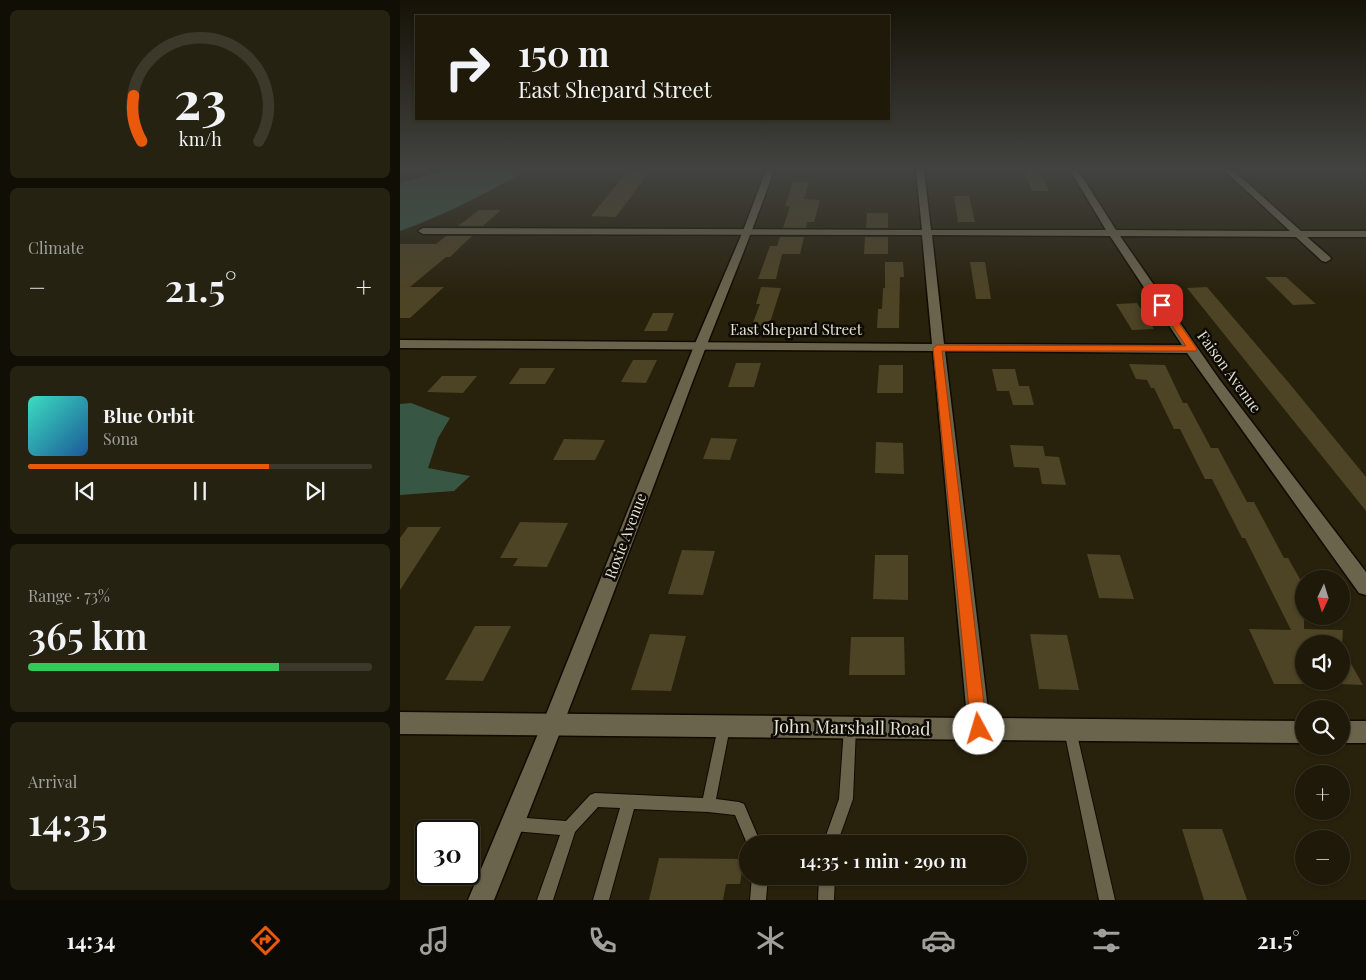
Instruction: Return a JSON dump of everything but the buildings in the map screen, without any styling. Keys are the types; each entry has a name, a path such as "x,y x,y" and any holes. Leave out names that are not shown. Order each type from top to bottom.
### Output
{"street":[{"name":"Roxie Avenue","path":"481,900 755,212"},
{"path":"923,212 979,729"},
{"name":"Faison Avenue","path":"1098,212 1111,234 1192,349 1366,588"},
{"path":"1274,212 1326,259"},
{"path":"422,231 1366,234"},
{"name":"East Shepard Street","path":"400,344 1192,349"},
{"name":"John Marshall Road","path":"400,723 1295,732"},
{"path":"1350,732 1366,732"}],"lane":[{"path":"708,805 724,726"},
{"path":"833,835 846,799 850,728"},
{"path":"1070,730 1107,900"},
{"path":"546,900 570,828 595,800 708,805 739,809 750,835"},
{"path":"601,900 629,802"},
{"path":"511,824 570,828"},
{"path":"758,900 759,885"},
{"path":"826,900 827,885"}],"green space":[{"path":"400,212 446,212 433,218 400,231"},
{"path":"411,403 450,418 438,438 428,468 470,476 454,491 400,495 400,404"}],"route":[{"path":"979,729 937,348 1192,349 1162,305"}]}
